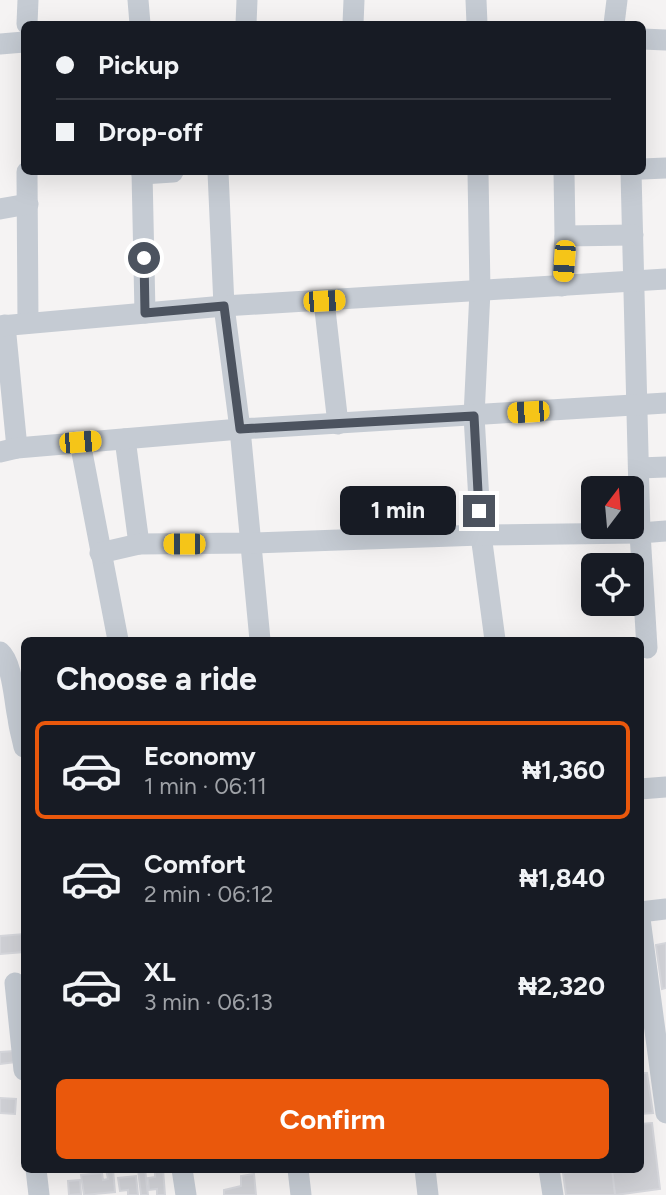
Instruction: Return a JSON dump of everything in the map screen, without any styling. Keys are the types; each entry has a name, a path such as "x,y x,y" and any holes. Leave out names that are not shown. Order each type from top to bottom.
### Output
{"street":[{"path":"27,21 28,0"},
{"path":"138,0 140,21"},
{"path":"246,21 247,0"},
{"path":"353,21 354,0"},
{"path":"476,0 477,21"},
{"path":"614,21 617,0"},
{"path":"646,39 666,40"},
{"path":"0,44 21,42"},
{"path":"646,169 666,168"},
{"path":"27,175 29,323"},
{"path":"142,175 145,313"},
{"path":"218,175 224,306 240,429 260,637"},
{"path":"478,175 480,291 474,416 481,535 495,637"},
{"path":"562,286 564,175"},
{"path":"631,175 639,476"},
{"path":"0,209 28,204"},
{"path":"565,236 633,235"},
{"path":"666,279 224,306 2,325 8,450 240,429 666,403"},
{"path":"324,301 338,424"},
{"path":"125,439 139,544"},
{"path":"80,442 117,637"},
{"path":"639,468 666,467"},
{"path":"644,533 666,531"},
{"path":"100,552 139,544 581,534"},
{"path":"641,539 651,648"},
{"path":"0,652 5,656 8,665 21,734"},
{"path":"644,789 666,787"},
{"path":"644,912 666,909"},
{"path":"644,956 654,1047 666,1113"},
{"path":"13,983 21,1046"},
{"path":"36,1173 39,1195"},
{"path":"183,1173 186,1195"},
{"path":"298,1173 301,1195"},
{"path":"425,1173 428,1195"},
{"path":"550,1173 553,1195"}],"building":[{"path":"21,934 21,952 0,954 0,936"},
{"path":"666,943 666,988 662,989 656,945"},
{"path":"15,1051 17,1062 0,1064 0,1052"},
{"path":"644,1073 647,1073 653,1113 644,1114"},
{"path":"0,1098 16,1099 15,1114 0,1113"},
{"path":"652,1123 660,1189 615,1195 612,1173 644,1173 644,1124"},
{"path":"102,1173 103,1180 108,1179 107,1173 113,1173 115,1192 84,1195 81,1175"},
{"path":"138,1173 145,1173 148,1195 141,1195"},
{"path":"155,1173 163,1173 165,1195 157,1195 157,1189 149,1190 148,1178 155,1177"},
{"path":"563,1173 612,1173 615,1195 566,1195"},
{"path":"254,1174 256,1195 224,1195 224,1190 241,1186 241,1176"},
{"path":"136,1176 138,1195 128,1195 128,1190 120,1191 118,1178"},
{"path":"80,1180 81,1194 69,1195 68,1181"}],"route":[{"path":"144,258 145,313 224,306 240,429 474,416 479,511"}]}
